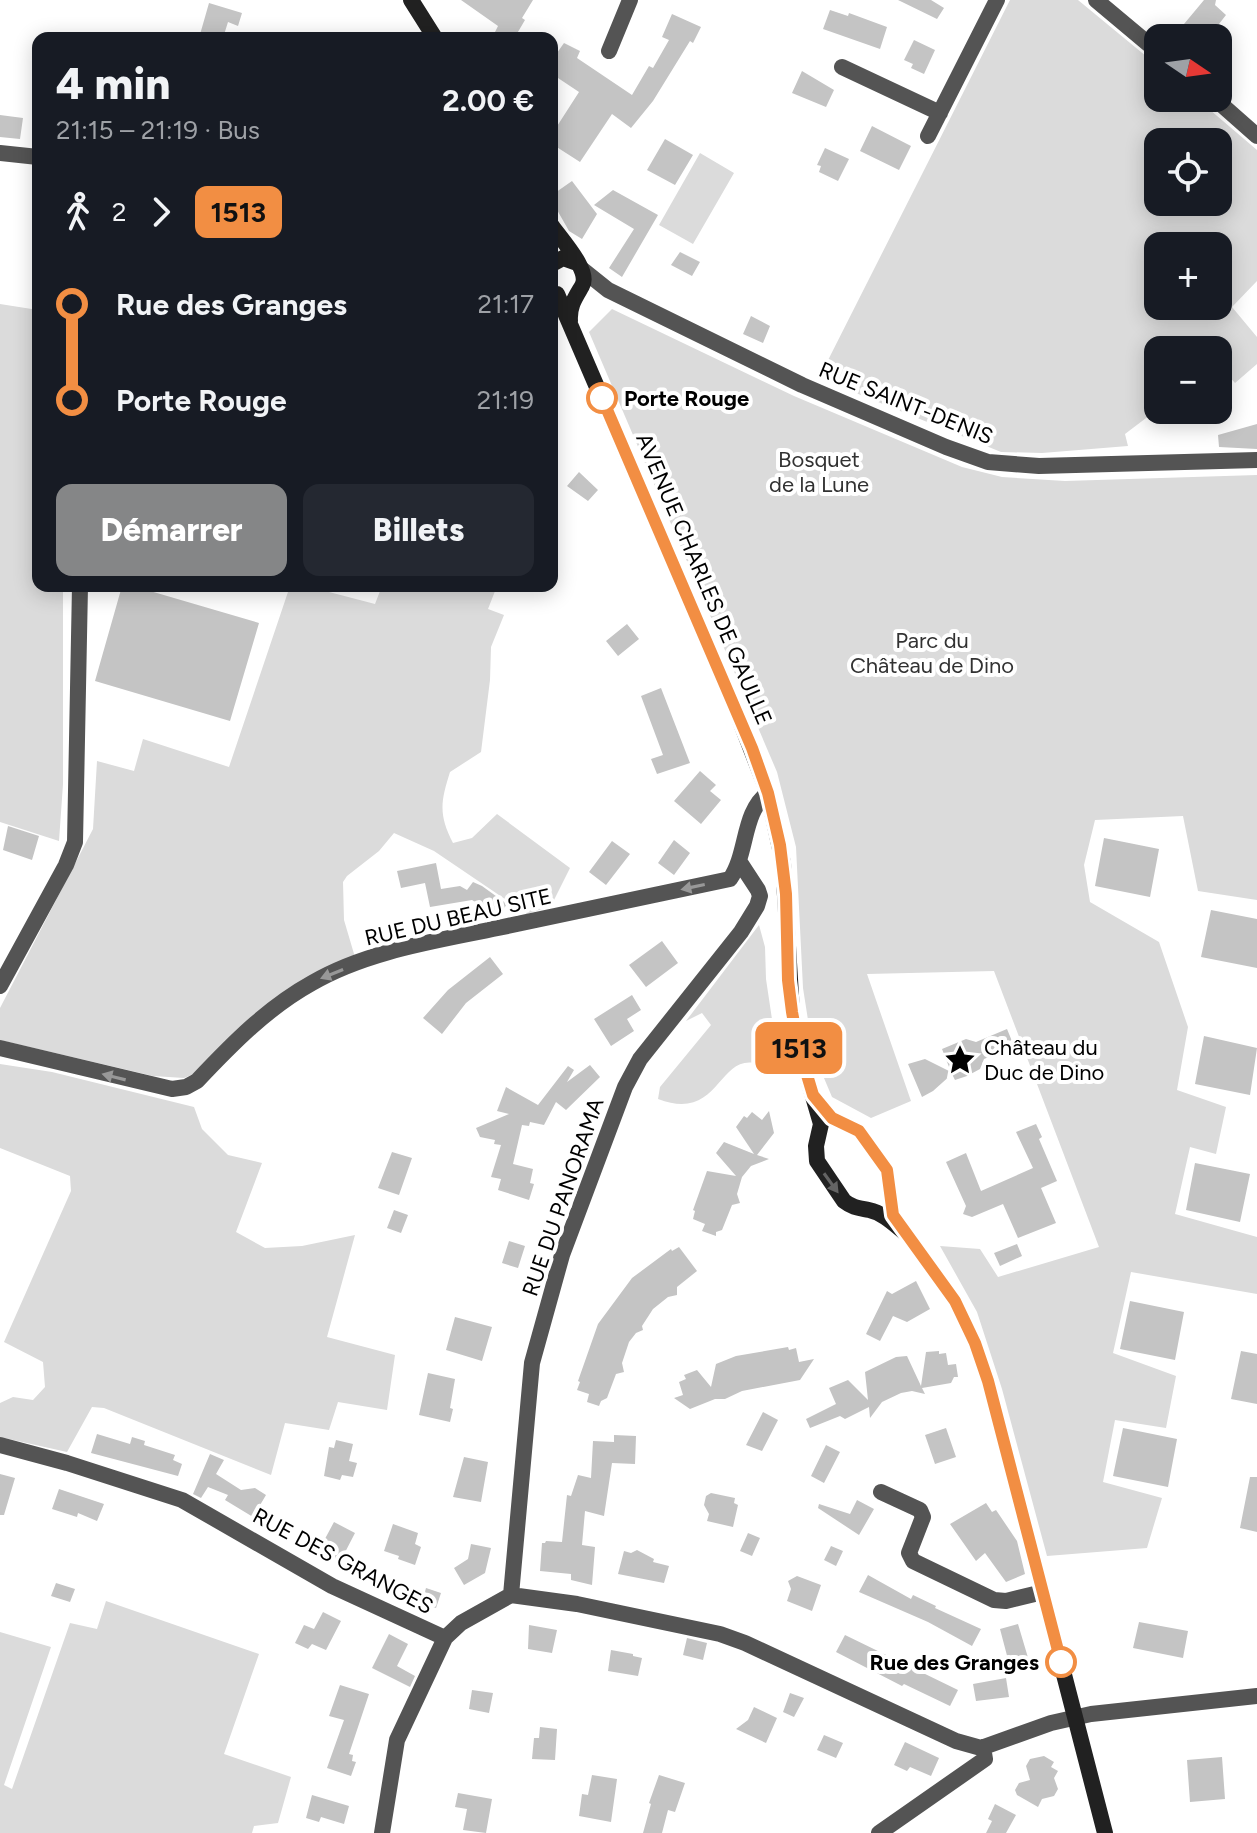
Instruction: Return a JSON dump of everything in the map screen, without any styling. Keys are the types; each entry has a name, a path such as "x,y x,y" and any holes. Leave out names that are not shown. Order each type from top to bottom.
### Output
{"main road":[{"path":"411,0 431,32"},
{"path":"558,235 580,266 584,280 570,309 570,323"},
{"path":"558,261 563,258 580,266"},
{"path":"558,293 569,296 577,291"},
{"name":"AVENUE CHARLES DE GAULLE","path":"558,300 742,725 768,793 783,863 792,1012 798,1045 821,1124 815,1153 820,1168 844,1201 857,1209 868,1209 889,1218 904,1232"},
{"name":"AVENUE CHARLES DE GAULLE","path":"813,1095 832,1118 863,1135 887,1170 893,1215 944,1283 975,1343 988,1381 1105,1833"},
{"path":"819,1138 829,1128 854,1128"},
{"path":"868,1209 879,1206 889,1192"}],"street":[{"path":"609,51 630,0"},
{"path":"928,136 997,0"},
{"path":"1096,0 1144,40"},
{"path":"842,67 940,113"},
{"path":"1230,112 1257,136"},
{"path":"0,153 32,156"},
{"name":"RUE SAINT-DENIS","path":"580,266 608,290 817,391 988,462 1039,466 1257,460"},
{"name":"RUE SAINT-DENIS","path":"577,291 608,290"},
{"path":"0,986 66,865 75,842 80,592"},
{"path":"739,861 755,803 768,793"},
{"name":"RUE DU BEAU SITE","path":"0,1048 125,1080 172,1089 186,1087 197,1081 260,1018 315,981 343,969 410,946 730,879 739,861"},
{"name":"RUE DU PANORAMA","path":"511,1595 532,1363 562,1255 625,1087 640,1059 741,932 757,906 758,890 739,861"},
{"name":"RUE DES GRANGES","path":"0,1445 182,1500 332,1586 445,1638 461,1623 511,1595"},
{"path":"881,1492 920,1510 922,1524 909,1553 913,1561 999,1602 1043,1592"},
{"path":"511,1595 577,1604 720,1634 975,1748 1075,1717 1257,1696"},
{"path":"382,1833 397,1740 445,1638"},
{"path":"879,1833 985,1759 983,1747"}],"green space":[{"path":"1010,0 1078,0 1144,54 1144,112 1212,112 1231,128 1144,128 1144,216 1232,216 1232,129 1257,150 1257,281 1232,307 1257,337 1257,364 1235,383 1232,380 1232,336 1144,336 1144,420 1125,434 1128,446 1042,453 1001,452 819,378"},
{"path":"700,153 734,173 693,244 659,225"},
{"path":"0,304 32,309 32,592 63,592 63,784 59,841 0,822"},
{"path":"612,309 794,396 962,467 1002,477 1065,481 1257,475 1257,900 1198,891 1183,816 1095,820 1084,865 1090,902 1159,942 1188,1027 1177,1090 1226,1107 1216,1154 1190,1147 1175,1214 1257,1237 1257,1294 1131,1272 1113,1353 1176,1376 1166,1428 1115,1420 1103,1482 1162,1498 1147,1548 1047,1556 1002,1389 977,1312 940,1246 980,1249 998,1277 1099,1247 994,971 867,974 911,1101 871,1118 832,1097 813,1052 803,988 796,847 777,772 589,332"},
{"path":"288,592 329,592 375,604 380,592 495,592 488,609 504,615 491,647 481,752 450,772 443,800 443,815 453,843 472,838 497,814 570,868 551,906 527,914 434,851 394,833 379,851 343,882 344,920 357,964 303,982 201,1071 184,1078 153,1076 0,1040 0,1008 93,829 97,761 134,771 143,739 229,767"},
{"path":"759,925 765,947 766,979 776,1046 759,1064 745,1063 734,1067 707,1095 694,1102 679,1104 658,1099 660,1087 711,1025 702,1013 686,1021"},
{"path":"0,1064 52,1072 194,1107 202,1129 228,1155 262,1163 236,1232 265,1248 302,1246 355,1235 327,1337 395,1355 387,1410 338,1402 329,1430 285,1423 271,1475 104,1408 92,1407 67,1452 0,1437 0,1403 13,1397 33,1400 45,1387 43,1362 4,1342 71,1191 70,1176 0,1148"},
{"path":"106,1601 259,1654 224,1754 291,1777 278,1823 254,1826 252,1833 0,1833 0,1632 51,1647 4,1785 12,1789 70,1623 97,1629"}],"building":[{"path":"461,0 533,0 518,32 495,32 498,26"},
{"path":"898,0 931,0 944,8 937,19"},
{"path":"1204,0 1216,0 1215,5 1226,15 1219,24 1184,24"},
{"path":"209,3 242,13 238,26 228,22 225,32 201,32"},
{"path":"830,10 848,16 849,13 887,27 880,49 823,29"},
{"path":"672,14 701,27 653,101 631,128 612,114 580,162 558,148 558,125 579,92 558,78 558,52 564,43 580,51 577,58 632,95 669,40 662,37"},
{"path":"914,40 935,50 924,74 911,68 913,64 904,60"},
{"path":"802,71 834,90 826,107 792,93"},
{"path":"0,115 23,118 20,139 0,137"},
{"path":"872,126 911,146 899,170 860,151"},
{"path":"665,139 693,155 675,185 647,170"},
{"path":"825,148 849,159 838,181 819,172 821,166 817,165"},
{"path":"572,181 597,214 582,239 569,231 558,212 558,191"},
{"path":"613,190 658,215 622,277 609,268 634,229 594,205"},
{"path":"680,252 700,262 692,276 671,265"},
{"path":"751,316 770,326 763,343 743,334"},
{"path":"1257,424 1257,449 1219,447 1218,435"},
{"path":"579,472 598,490 588,501 567,486"},
{"path":"120,592 153,592 259,623 230,721 95,681"},
{"path":"627,624 639,639 618,656 606,641"},
{"path":"661,688 690,763 657,774 651,759 663,755 641,696"},
{"path":"700,771 716,785 710,791 721,800 701,824 674,801"},
{"path":"8,826 39,836 32,860 3,850"},
{"path":"1104,838 1159,849 1150,897 1095,886"},
{"path":"674,840 690,853 674,875 658,863"},
{"path":"612,841 630,854 606,885 589,872"},
{"path":"436,863 441,889 460,886 467,890 473,882 482,886 507,904 498,917 472,900 430,907 425,883 401,888 397,871"},
{"path":"1211,910 1257,919 1257,968 1201,957"},
{"path":"662,941 678,963 646,987 629,965"},
{"path":"490,957 503,974 466,1003 442,1034 423,1018 448,990"},
{"path":"632,995 641,1010 627,1019 634,1031 611,1046 594,1019"},
{"path":"1007,1029 1014,1046 984,1059 980,1069 967,1076 955,1080 952,1074 922,1097 908,1064 925,1059 951,1072 942,1049 966,1039 976,1042"},
{"path":"1204,1036 1257,1048 1250,1095 1195,1084"},
{"path":"590,1065 600,1077 566,1110 556,1102 544,1125 530,1122 529,1126 522,1125 513,1164 533,1169 530,1183 534,1184 529,1200 498,1190 501,1179 491,1177 501,1145 494,1144 495,1140 480,1137 476,1128 509,1114 497,1111 506,1087 538,1105 568,1066 574,1070 567,1082"},
{"path":"769,1111 774,1133 757,1155 769,1159 751,1166 742,1177 737,1194 740,1203 732,1205 722,1230 716,1232 716,1236 702,1231 705,1224 693,1219 693,1210 707,1171 736,1176 716,1153 724,1142 754,1154 736,1127 744,1116 747,1118 752,1112 762,1120"},
{"path":"1036,1124 1057,1181 1041,1188 1056,1223 1018,1238 1003,1204 972,1217 963,1214 966,1206 946,1162 966,1153 981,1191 1033,1168 1016,1132"},
{"path":"392,1152 412,1158 399,1195 378,1188"},
{"path":"1195,1163 1250,1174 1240,1222 1186,1210"},
{"path":"394,1210 408,1215 401,1233 387,1228"},
{"path":"509,1241 525,1246 518,1268 502,1263"},
{"path":"1017,1244 1022,1256 1000,1266 994,1253"},
{"path":"679,1247 697,1271 677,1287 677,1295 668,1297 653,1309 642,1326 643,1330 629,1342 622,1363 624,1372 616,1374 607,1398 599,1406 587,1402 589,1394 577,1390 578,1381 598,1324 632,1278 671,1249"},
{"path":"916,1281 930,1309 907,1322 893,1316 880,1341 866,1334 887,1291 892,1294"},
{"path":"1130,1301 1184,1312 1175,1360 1120,1349"},
{"path":"455,1317 492,1327 482,1361 446,1350"},
{"path":"788,1347 789,1350 796,1348 799,1362 814,1359 800,1380 742,1391 690,1409 674,1398 683,1395 679,1382 686,1379 684,1375 697,1370 711,1387 716,1364 736,1356"},
{"path":"939,1351 939,1354 946,1353 948,1365 956,1364 958,1377 954,1377 951,1383 922,1388 925,1394 912,1391 901,1393 882,1402 870,1418 869,1407 845,1419 840,1416 810,1428 806,1419 836,1404 829,1388 848,1380 868,1400 865,1372 896,1357 907,1356 921,1386 926,1352"},
{"path":"1241,1351 1257,1354 1257,1404 1231,1399"},
{"path":"428,1373 455,1379 450,1422 419,1415"},
{"path":"763,1412 778,1420 762,1451 746,1445"},
{"path":"946,1428 956,1457 935,1464 925,1435"},
{"path":"1123,1428 1177,1439 1168,1487 1113,1476"},
{"path":"97,1434 130,1444 132,1437 145,1441 144,1445 175,1455 173,1460 182,1464 178,1476 91,1453"},
{"path":"614,1435 636,1436 635,1464 612,1463 604,1516 585,1511 582,1545 595,1547 592,1585 571,1580 571,1574 540,1571 542,1543 562,1542 567,1495 571,1496 578,1475 591,1478 593,1441 614,1442"},
{"path":"336,1440 353,1444 349,1461 357,1463 353,1477 342,1475 340,1480 324,1476 329,1447 334,1448"},
{"path":"826,1445 840,1452 824,1483 811,1476"},
{"path":"210,1454 224,1460 216,1474 241,1490 255,1488 266,1495 253,1517 225,1500 228,1495 208,1487 201,1498 193,1494"},
{"path":"464,1457 488,1462 481,1502 453,1497"},
{"path":"0,1474 15,1478 4,1515 0,1515"},
{"path":"1250,1477 1257,1477 1257,1532 1240,1528"},
{"path":"59,1489 104,1504 97,1521 78,1513 77,1517 52,1509"},
{"path":"711,1493 735,1498 734,1503 738,1505 733,1527 707,1521 709,1514 704,1505 706,1496"},
{"path":"857,1500 874,1509 859,1535 818,1508 819,1504 850,1514"},
{"path":"986,1503 992,1512 996,1510 1017,1541 1025,1574 1006,1582 985,1553 976,1561 950,1524"},
{"path":"334,1522 355,1533 340,1562 319,1550"},
{"path":"393,1524 418,1533 415,1544 421,1547 415,1565 384,1551"},
{"path":"748,1533 760,1538 752,1556 740,1551"},
{"path":"471,1544 491,1548 485,1573 464,1585 454,1568 468,1559"},
{"path":"831,1546 843,1551 836,1566 824,1560"},
{"path":"637,1550 654,1559 653,1562 669,1566 664,1583 618,1574 624,1551 631,1553"},
{"path":"868,1575 911,1599 913,1595 981,1629 972,1646 928,1622 859,1592"},
{"path":"797,1576 821,1585 812,1611 787,1601 791,1589 788,1581"},
{"path":"56,1583 75,1589 70,1602 51,1596"},
{"path":"426,1588 441,1593 436,1608 422,1603"},
{"path":"323,1612 341,1621 326,1650 312,1644 308,1649 295,1643 304,1625 314,1629"},
{"path":"1139,1622 1188,1631 1183,1658 1133,1648"},
{"path":"1018,1624 1029,1661 1010,1667 1000,1629"},
{"path":"529,1625 557,1630 552,1653 528,1649"},
{"path":"389,1634 408,1644 397,1666 415,1676 410,1687 372,1668"},
{"path":"845,1635 958,1690 950,1706 904,1684 902,1686 836,1652"},
{"path":"687,1638 707,1643 703,1660 683,1655"},
{"path":"611,1650 642,1658 638,1676 608,1671"},
{"path":"1006,1678 1009,1697 976,1701 973,1684"},
{"path":"340,1685 369,1694 349,1754 356,1762 351,1776 327,1768 344,1720 329,1716"},
{"path":"472,1690 493,1693 489,1713 469,1709"},
{"path":"790,1693 804,1698 794,1717 783,1712"},
{"path":"754,1707 777,1718 766,1743 736,1729 748,1720"},
{"path":"540,1727 557,1729 555,1760 532,1759 534,1738 539,1738"},
{"path":"824,1735 843,1743 836,1758 817,1750"},
{"path":"905,1742 939,1758 931,1776 910,1767 907,1771 894,1765"},
{"path":"1044,1756 1054,1762 1051,1767 1058,1771 1054,1778 1058,1789 1054,1796 1042,1799 1038,1807 1017,1795 1015,1790 1019,1783 1030,1780 1026,1766 1030,1759"},
{"path":"1222,1757 1225,1799 1190,1802 1187,1760"},
{"path":"592,1775 617,1779 611,1822 579,1816 582,1794 588,1795"},
{"path":"659,1775 685,1783 675,1812 668,1810 662,1833 643,1833 649,1803"},
{"path":"458,1793 492,1799 486,1833 463,1830 467,1809 455,1807"},
{"path":"312,1795 349,1806 344,1824 321,1817 319,1822 306,1818"},
{"path":"995,1804 1016,1815 1006,1833 986,1833"}],"bus line":[{"name":"1513","path":"602,398 752,748 768,793 783,863 792,1012 813,1095 832,1118 863,1135 887,1170 893,1215 944,1283 975,1343 988,1381 1061,1662"}],"place":[{"name":"Porte Rouge","path":"602,398"},
{"name":"Château du Duc de Dino","path":"960,1060"},
{"name":"Rue des Granges","path":"1061,1662"}],"park label":[{"name":"Bosquet de la Lune","path":"819,472"},
{"name":"Parc du Château de Dino","path":"932,652"}]}
